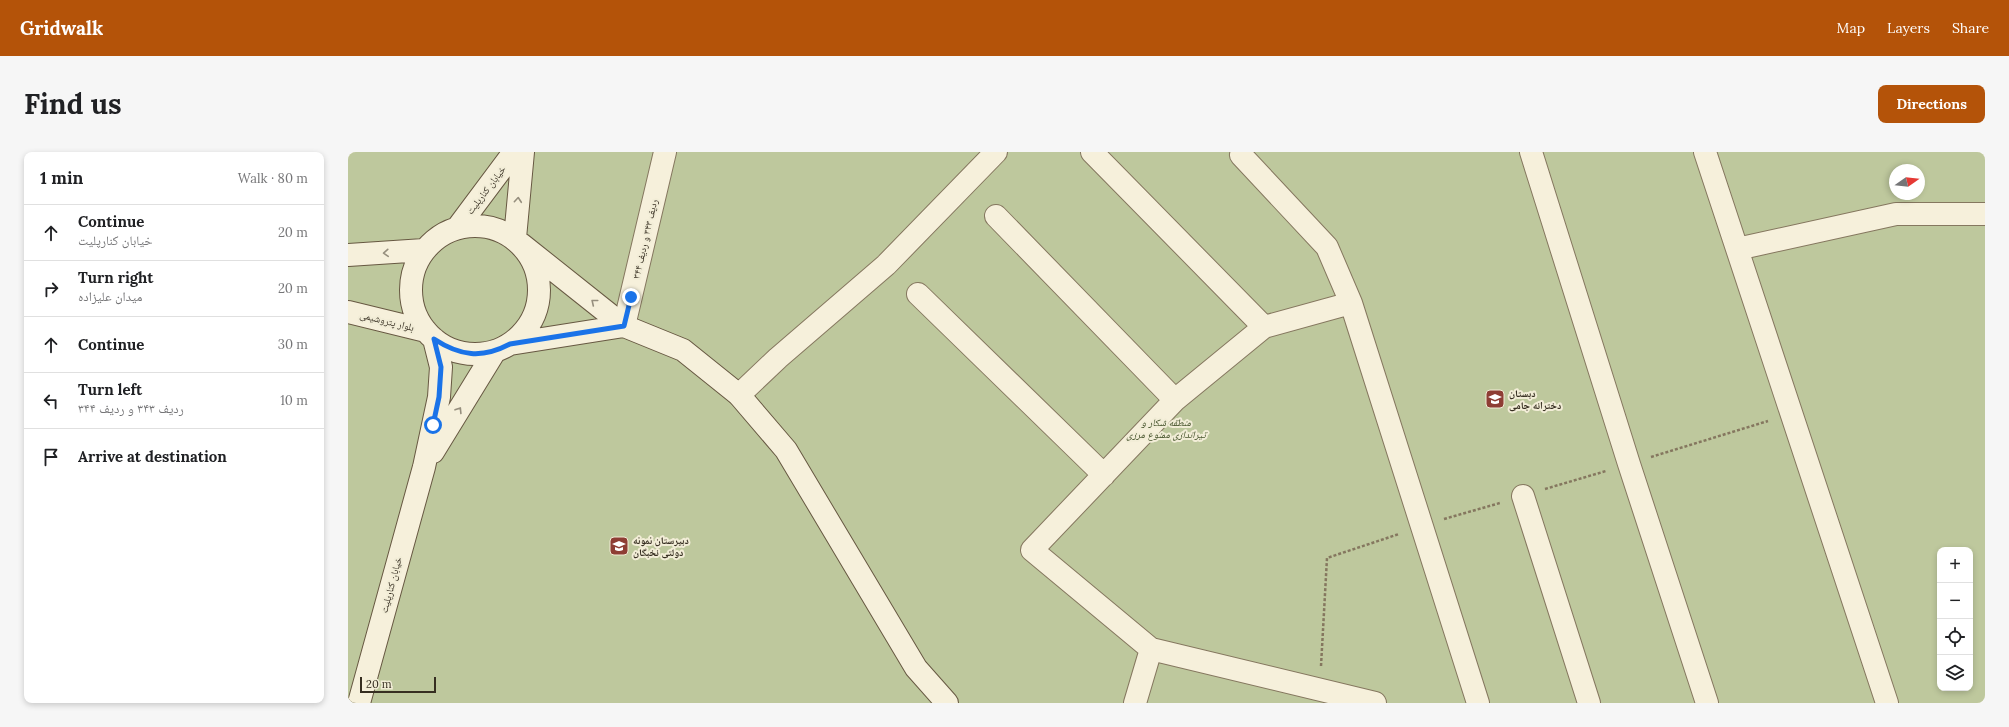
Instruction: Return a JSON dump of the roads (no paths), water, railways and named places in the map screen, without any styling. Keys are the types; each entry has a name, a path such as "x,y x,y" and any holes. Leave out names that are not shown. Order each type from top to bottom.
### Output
{"street":[{"name":"خیابان کنارپلیت","path":"458,227 514,152"},
{"name":"خیابان کنارپلیت","path":"518,241 523,152"},
{"name":"ردیف ۳۴۳ و ردیف ۳۴۴","path":"624,326 665,152"},
{"path":"739,395 778,358 886,265 996,152"},
{"path":"1092,152 1264,327"},
{"path":"1242,152 1241,155 1327,247 1351,303 1478,703"},
{"path":"1531,152 1629,464 1707,703"},
{"path":"1705,152 1887,703"},
{"path":"1737,249 1896,214 1985,214"},
{"path":"996,216 1175,400"},
{"path":"624,326 503,348 480,354 463,353 448,348 430,335 413,305 412,276 424,250 439,236 458,227 477,225 497,228 518,241 624,326 683,350 739,395 786,450 916,668 947,703"},
{"path":"503,348 530,324 539,297 536,268 518,241"},
{"path":"348,255 424,250"},
{"path":"918,294 1104,475"},
{"path":"1351,303 1264,327 1175,400 1032,550 1150,650 1375,703"},
{"name":"بلوار پتروشیمی","path":"348,312 430,335"},
{"name":"خیابان کنارپلیت","path":"359,703 424,467 439,397 441,367 430,335"},
{"name":"خیابان کنارپلیت","path":"424,467 503,348"},
{"path":"1523,496 1589,703"},
{"path":"1135,703 1150,650"}],"place":[{"name":"دبستان دخترانه جامی","path":"1495,399"},
{"name":"دبیرستان نمونه دولتی نخبگان","path":"619,546"}],"park label":[{"name":"منطقه شکار و تیراندازی ممنوع مرزی","path":"1166,428"}]}
